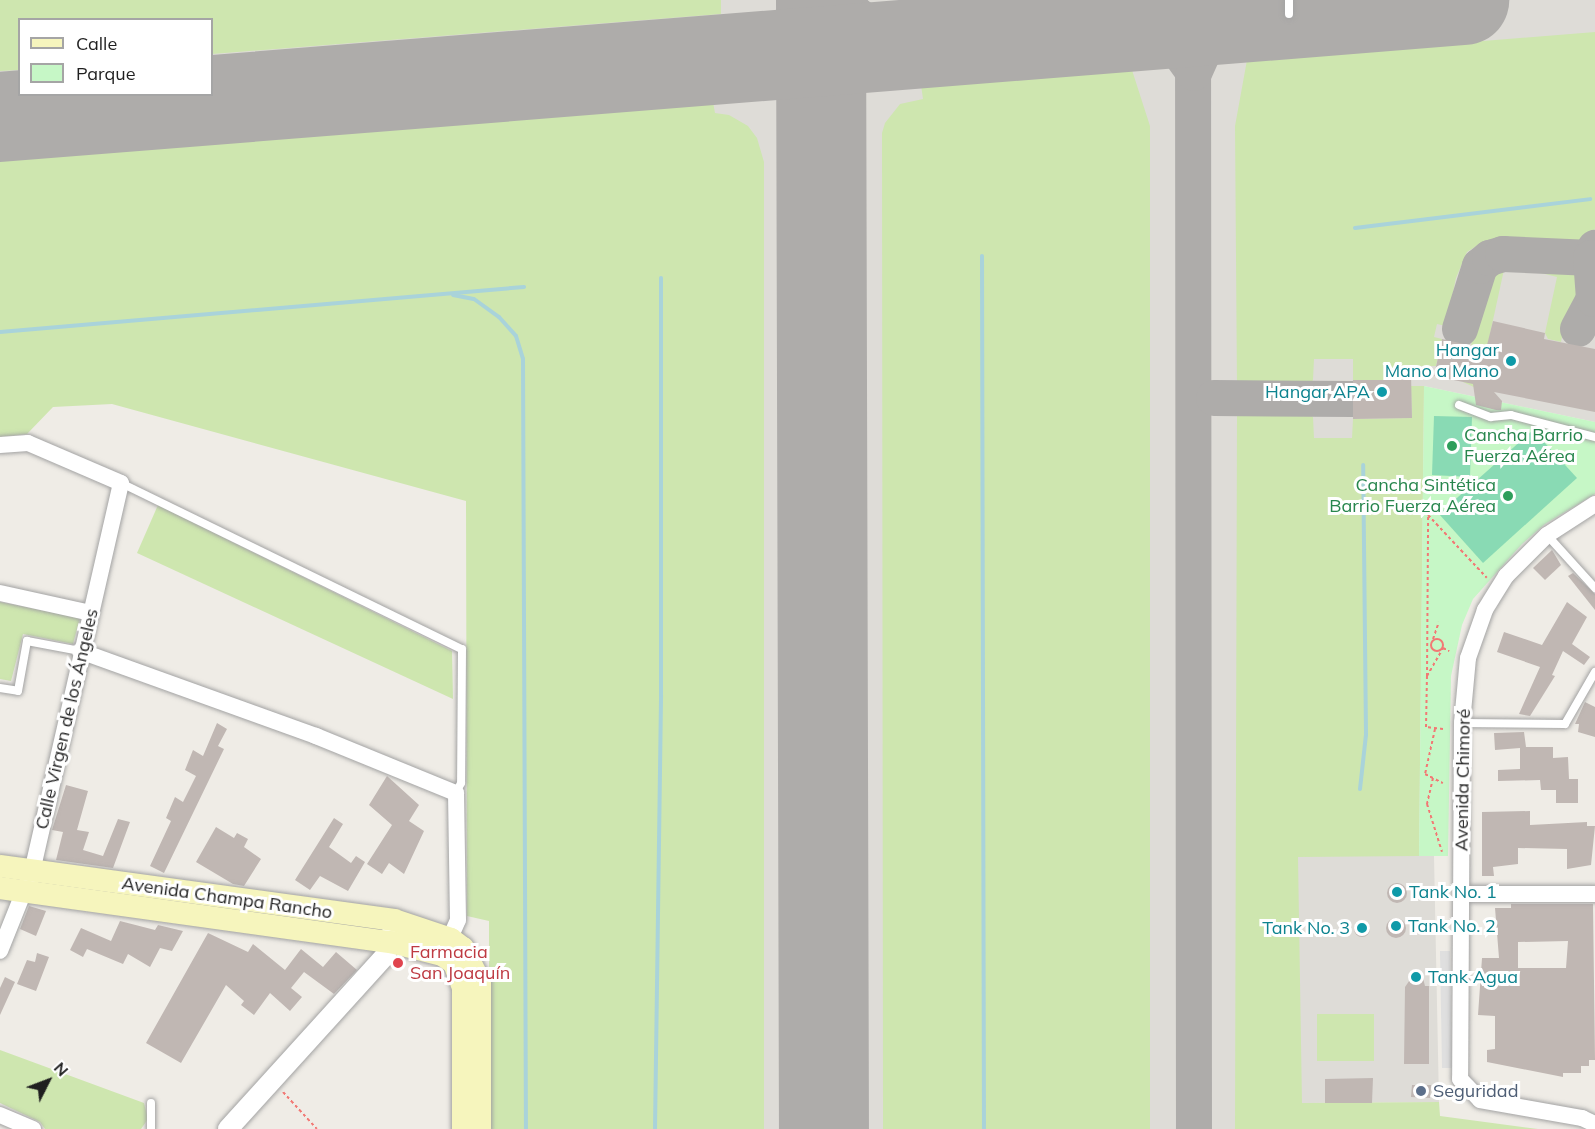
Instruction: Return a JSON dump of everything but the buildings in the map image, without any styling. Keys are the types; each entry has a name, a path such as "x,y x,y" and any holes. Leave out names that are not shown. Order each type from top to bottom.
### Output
{"main road":[{"name":"Avenida Champa Rancho","path":"0,866 392,931 446,947"},
{"name":"Avenida Champa Rancho","path":"0,888 392,931"},
{"path":"463,1129 463,988 446,947 463,948 480,981 480,1129"}],"street":[{"path":"0,445 28,443 121,483"},
{"name":"Calle Virgen de los Ángeles","path":"0,951 32,871 80,651 121,483"},
{"name":"Avenida Chimoré","path":"1591,1119 1480,1100 1460,1079 1463,894 1462,723 1468,658 1485,609 1506,576 1547,535 1595,504"},
{"path":"0,593 91,613"},
{"path":"80,651 316,736 456,794 458,920 446,947"},
{"path":"1463,894 1595,894"},
{"path":"228,1129 386,955 392,931"},
{"path":"0,1115 33,1129"}],"lane":[{"path":"1288,0 1289,14"},
{"path":"1459,405 1491,417 1511,415 1595,437"},
{"path":"121,483 462,649 460,783 456,794"},
{"path":"1547,535 1595,588"},
{"path":"0,688 18,691 27,641 80,651"},
{"path":"1462,723 1565,724 1595,672"},
{"path":"151,1103 151,1129"}],"path":[{"path":"1443,729 1426,727 1428,515 1487,578"},
{"path":"1439,622 1431,643 1435,651 1443,648"},
{"path":"1431,643 1440,640 1443,648 1449,651"},
{"path":"1427,676 1443,648"},
{"path":"1435,728 1425,774 1443,783"},
{"path":"1433,778 1427,804 1442,852"},
{"path":"272,1081 317,1129"}],"shaded area":[{"path":"0,0 1595,0 1595,422 1424,386 1419,855 1434,856 1439,1102 1303,1103 1302,1129 490,1129 489,921 473,324 0,354"},
{"path":"1440,951 1450,951 1452,1068 1442,1068"}],"green space":[{"path":"0,0 721,0 721,14 213,54 213,18 18,18 18,70 0,71"},
{"path":"1595,32 1595,228 1588,244 1578,250 1486,240 1467,252 1456,278 1446,326 1437,324 1434,337 1442,339 1436,366 1411,366 1411,373 1387,374 1387,380 1353,380 1353,359 1314,359 1313,380 1309,386 1237,388 1235,126 1247,60"},
{"path":"1131,67 1150,126 1150,1129 883,1129 882,133 885,123 900,104 923,99 921,85"},
{"path":"713,102 715,113 729,115 748,126 757,138 764,162 764,1129 489,1129 489,921 467,916 466,501 112,404 53,407 27,434 0,437 0,159"},
{"path":"1543,263 1584,267 1590,290 1574,328 1564,326 1561,342 1548,339 1545,333 1557,277 1541,273"},
{"path":"1495,264 1505,265 1478,389 1463,382 1474,332 1469,331 1483,275"},
{"path":"1411,386 1424,386 1419,856 1298,857 1302,1103 1439,1102 1440,1116 1538,1129 1235,1129 1237,410 1302,409 1313,417 1314,438 1352,438 1353,419 1412,418"},
{"path":"1424,386 1595,422 1595,494 1545,524 1522,544 1473,599 1462,625 1451,676 1448,856 1419,856"},
{"name":"Cancha Barrio Fuerza Aérea","path":"1434,416 1472,417 1470,477 1432,475"},
{"name":"Cancha Sintética Barrio Fuerza Aérea","path":"1533,430 1577,478 1483,563 1439,514"},
{"path":"158,505 452,651 453,699 137,553"},
{"path":"0,602 80,618 73,644 23,634 11,681 0,679"},
{"path":"1317,1014 1374,1014 1374,1061 1317,1061"},
{"path":"0,1050 144,1103 148,1119 141,1129 45,1129 40,1122 0,1103"}],"waterway":[{"path":"1355,228 1590,199"},
{"path":"982,256 984,1129"},
{"path":"655,1129 661,695 661,278"},
{"path":"0,332 524,287"},
{"path":"453,295 474,299 499,317 516,336 523,359 526,1129"},
{"path":"1360,789 1366,735 1363,465"}],"taxiway":[{"path":"843,0 858,16 883,31 958,40"},
{"path":"1171,0 1156,12 1122,27 1145,30 1171,41 1194,73"},
{"path":"1193,0 1194,1129"},
{"path":"1194,73 1206,46 1217,35 1252,17 1215,0"},
{"path":"822,131 827,111 848,77 863,64 899,45"},
{"path":"1460,329 1480,266 1490,258 1503,254 1591,258 1595,248"},
{"path":"1578,329 1594,299 1591,258"},
{"path":"1214,398 1353,399"}],"runway":[{"path":"821,0 824,1129"},
{"path":"0,117 1464,0"}],"place":[{"name":"Hangar Mano a Mano","path":"1511,361"},
{"name":"Hangar APA","path":"1382,392"},
{"name":"Cancha Barrio Fuerza Aérea","path":"1452,446"},
{"name":"Cancha Sintética Barrio Fuerza Aérea","path":"1508,496"},
{"name":"Tank No. 1","path":"1397,892"},
{"name":"Tank No. 2","path":"1396,926"},
{"name":"Tank No. 3","path":"1362,928"},
{"name":"Farmacia San Joaquín","path":"398,963"},
{"name":"Tank Agua","path":"1416,977"},
{"name":"Seguridad","path":"1421,1091"}]}
